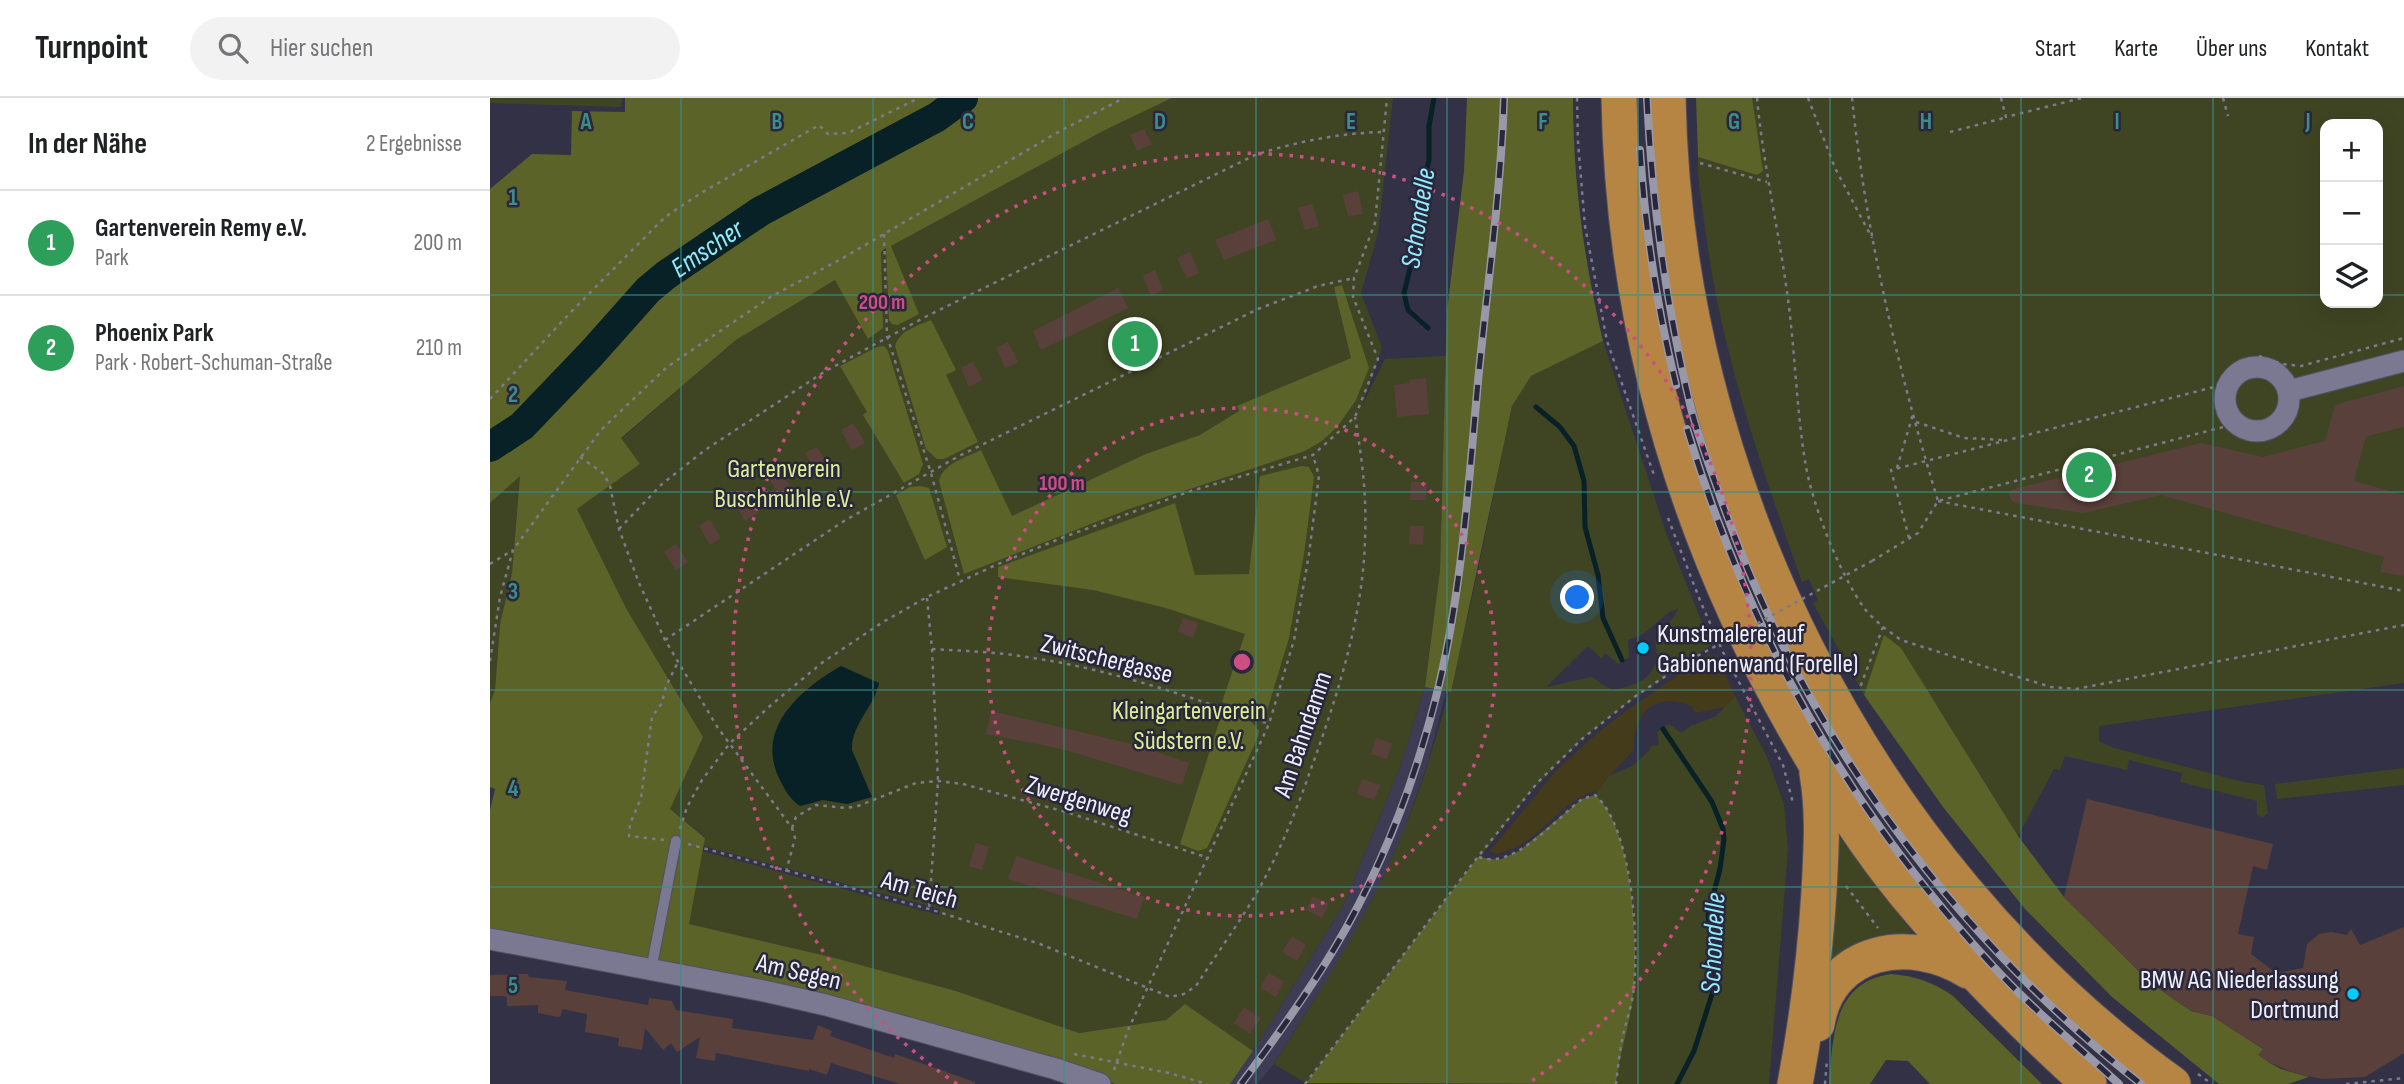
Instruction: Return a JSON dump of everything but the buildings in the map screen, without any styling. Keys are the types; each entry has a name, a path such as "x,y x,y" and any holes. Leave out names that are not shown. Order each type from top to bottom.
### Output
{"highway":[{"path":"1619,98 1630,253 1664,420 1687,494 1714,566 1769,685 1816,766 1917,909 2038,1038 2089,1084"},
{"path":"1668,98 1675,206 1688,296 1704,374 1723,444 1749,521 1808,652 1877,771 1965,888 2052,982 2118,1041 2182,1076"},
{"path":"1795,1084 1809,1005 1821,860 1821,808 1816,766"},
{"path":"1811,1084 1820,1006 1826,993 1845,971 1878,954 1894,951 1934,956 1961,967 1983,981"}],"street":[{"path":"2289,391 2404,361"},
{"path":"2260,366 2270,369 2278,374 2289,391 2288,409 2278,424 2262,432 2252,432 2235,424 2226,409 2225,391 2234,376 2242,370 2260,366"},
{"name":"Am Segen","path":"490,939 826,1005 1096,1082"}],"lane":[{"path":"651,970 676,841"}],"path":[{"path":"490,398 664,217 818,125 828,134 848,133 919,98"},
{"path":"490,564 513,550 524,538 601,430 667,367 772,296 1060,131 1124,98"},
{"path":"676,841 687,807 702,780 730,743 823,662 883,622 960,580 1064,537 1151,506 1313,455 1355,417 1378,359 1353,298 1354,278 1375,223 1387,98"},
{"path":"1757,98 1761,144 1790,315 1805,462 1818,509 1840,565 1865,609 1883,627 1901,640 2051,687 2076,689 2404,625"},
{"path":"1808,98 1835,168 1873,241"},
{"path":"1852,98 1873,241 1913,412 1938,501"},
{"path":"2001,98 2006,117"},
{"path":"1950,132 2082,98"},
{"path":"2223,98 2228,116"},
{"path":"619,529 662,484 705,450 824,372 887,336 1255,155 1305,142 1382,132"},
{"path":"1693,161 1769,183"},
{"path":"884,234 887,336 931,473 960,580"},
{"path":"665,640 844,521 959,456 1258,309 1318,286 1354,278"},
{"path":"2259,356 2283,364 2301,366 2404,338"},
{"path":"1909,538 1891,470 2214,387"},
{"path":"1897,468 1913,412"},
{"name":"Am Bahndamm","path":"1148,988 1170,997 1196,986 1252,900 1305,786 1334,705 1356,611 1365,541 1365,476 1355,417"},
{"path":"1916,422 1964,438 2010,440"},
{"path":"1306,1084 1538,782 1582,739 1637,695 1690,660 1918,533 1938,501 2235,424"},
{"path":"1207,1084 1116,1063 1269,724 1294,640 1309,554 1319,476 1313,455"},
{"path":"580,457 607,479 613,494 614,514 619,529 639,583 665,640 753,778 792,828 795,838 786,872"},
{"path":"1938,501 2404,591"},
{"path":"490,661 500,597 513,550"},
{"path":"1801,586 1807,597"},
{"path":"927,597 938,781 929,909"},
{"path":"1852,683 1858,694 1883,627"},
{"name":"Zwitschergasse","path":"932,649 988,652 1086,668 1178,693 1269,724"},
{"path":"1723,652 1783,765 1795,808"},
{"name":"Am Teich","path":"678,662 666,686 662,703 652,717 641,798 630,824 629,836 676,841 929,909 1040,944 1148,988"},
{"path":"792,828 796,817 816,804 846,808 858,806 916,783 938,781"},
{"name":"Zwergenweg","path":"938,781 963,784 1066,812 1209,858"},
{"path":"1478,857 1499,860 1519,851 1582,799 1595,795 1606,804 1619,835 1636,930 1633,996 1616,1084"},
{"path":"1821,860 1833,870 1894,951"},
{"path":"2182,1076 2212,1084"},
{"path":"2346,1084 2404,1078"}],"shaded area":[{"path":"1448,594 1452,667 1428,762 1403,833 1345,951 1274,1064 1257,1084 1230,1084 1344,904 1399,770 1425,687"},
{"path":"841,666 879,683 855,732 852,750 872,797 847,804 823,800 800,806 790,797 778,776 773,758 773,741 787,710 812,685"}],"green space":[{"path":"490,98 622,98 621,107 490,103"},
{"path":"625,98 1172,98 1103,131 891,246 919,314 898,325 889,320 886,248 881,252 883,328 868,339 835,280 736,340 621,438 640,464 577,509 627,610 703,737 670,809 705,838 689,924 831,957 956,991 1079,1033 1166,1020 1185,1004 1253,1051 1230,1084 1115,1084 1095,1075 490,936 490,810 495,789 490,787 490,703 495,690 500,624 512,573 520,476 490,503 490,189 532,154 571,155 572,111 625,112"},
{"path":"1172,98 1393,98 1378,233 1361,293 1382,348 1361,408 1385,359 1446,356 1440,570 1425,687 1399,770 1344,904 1253,1051 1185,1004 1166,1020 1079,1033 956,991 831,957 688,924 702,851 939,915 940,909 703,846 705,837 670,809 627,610 577,509 640,464 621,439 736,340 891,246 1103,131"},
{"path":"1467,98 1573,98 1581,220 1603,341 1531,376 1512,406 1451,692 1425,687 1440,570 1447,311 1464,171"},
{"path":"1696,98 1752,98 1763,171 1757,175 1698,157"},
{"path":"1706,98 2404,98 2404,683 2099,726 2099,741 2111,747 2243,782 2264,785 2268,813 2263,817 2257,815 2257,801 2180,782 2182,773 2129,760 2127,770 2065,756 2060,770 2054,769 2018,836 1938,707 1864,695 1813,603 1818,600 1809,579 1802,582 1745,411 1722,324 1700,196 1699,142"},
{"path":"1342,285 1369,368 1356,400 1337,427 1322,441 1305,451 1129,509 964,574 939,481 950,466 981,450 1012,516 1146,454 1200,435 1239,411 1237,406 1351,358 1334,287"},
{"path":"931,320 956,370 946,375 978,442 944,459 937,459 926,449 895,346 905,332"},
{"path":"1603,341 1666,533 1711,645 1582,739 1529,794 1306,1083 1274,1064 1360,922 1403,832 1439,728 1453,675 1512,406 1531,376","holes":["1679,609 1655,642 1657,657 1653,669 1645,678 1632,685 1611,689 1592,677 1546,687 1588,646 1602,659 1605,653 1618,664 1629,657 1628,640 1643,634 1671,611"]},
{"path":"884,346 888,351 923,464 919,474 904,483 863,415 867,412 840,366"},
{"path":"1302,466 1309,467 1314,477 1304,554 1289,638 1266,714 1254,714 1222,702 1245,634 1166,608 1093,590 998,577 998,567 1175,503 1195,575 1249,574 1260,476"},
{"path":"520,475 512,573 500,624 495,690 490,703 490,503"},
{"path":"910,487 929,488 947,547 925,560 896,495"},
{"path":"1884,635 1901,648 2018,836 2064,897 2152,984 2191,1011 2212,1016 2263,1049 2268,1062 2281,1069 2309,1077 2288,1084 2219,1084 2112,997 2025,909 1943,807 1864,695"},
{"path":"1735,696 1767,757 1784,804 1788,849 1769,1084 1616,1084 1633,995 1636,948 1634,919 1626,860 1618,833 1608,811 1595,795 1609,776 1632,766 1650,747 1659,744 1657,732 1669,724 1681,733 1716,716"},
{"path":"1222,713 1252,722 1259,731 1258,737 1207,848 1198,851 1180,844"},
{"path":"2404,768 2404,785 2277,799 2275,784"},
{"path":"1595,795 1608,811 1618,833 1626,860 1634,919 1633,995 1616,1084 1306,1083 1478,857 1499,860 1519,851 1582,799"},
{"path":"1831,826 1912,932 1818,974"},
{"path":"1891,974 1924,981 1953,996 2042,1084 1930,1084 1908,1061 1886,1060 1870,1084 1829,1084 1835,1031 1847,1000 1857,988 1872,979"}],"sand":[{"path":"1710,653 1713,657 1716,655 1735,696 1725,707 1695,713 1691,706 1667,701 1649,708 1637,725 1634,750 1598,791 1571,804 1523,843 1495,854 1490,851 1555,772 1594,736"}],"waterway":[{"name":"Emscher","path":"490,447 522,426 648,290 666,275 761,211 937,117 963,98"},
{"name":"Schondelle","path":"1428,328 1408,310 1404,293 1420,228 1434,98"},
{"name":"Schondelle","path":"1536,407 1560,427 1574,446 1584,481 1585,527 1598,575 1603,618 1622,660"},
{"name":"Schondelle","path":"1663,729 1712,802 1723,829 1724,840 1720,869 1708,915 1715,975 1713,991 1694,1051 1677,1084"}],"railway":[{"path":"1241,1084 1301,1001 1368,887 1409,787 1430,719 1454,608 1464,529 1497,201 1504,98"},
{"path":"1647,98 1661,252 1690,404 1722,502 1755,586 1794,668 1840,747 1890,822 1946,894 2007,962 2072,1025 2141,1084"},
{"path":"1640,150 1653,269 1676,385"},
{"path":"1687,429 1740,577 1772,647 1847,780 1891,843 1991,964 2037,1011 2119,1084"}],"place":[{"name":"Gartenverein Remy e.V.","path":"1135,344"},
{"name":"Phoenix Park","path":"2089,475"},
{"name":"Kunstmalerei auf Gabionenwand (Forelle)","path":"1643,648"},
{"name":"BMW AG Niederlassung Dortmund","path":"2353,994"}],"park label":[{"name":"Gartenverein Buschmühle e.V.","path":"784,483"},
{"name":"Kleingartenverein Südstern e.V.","path":"1189,725"}]}
